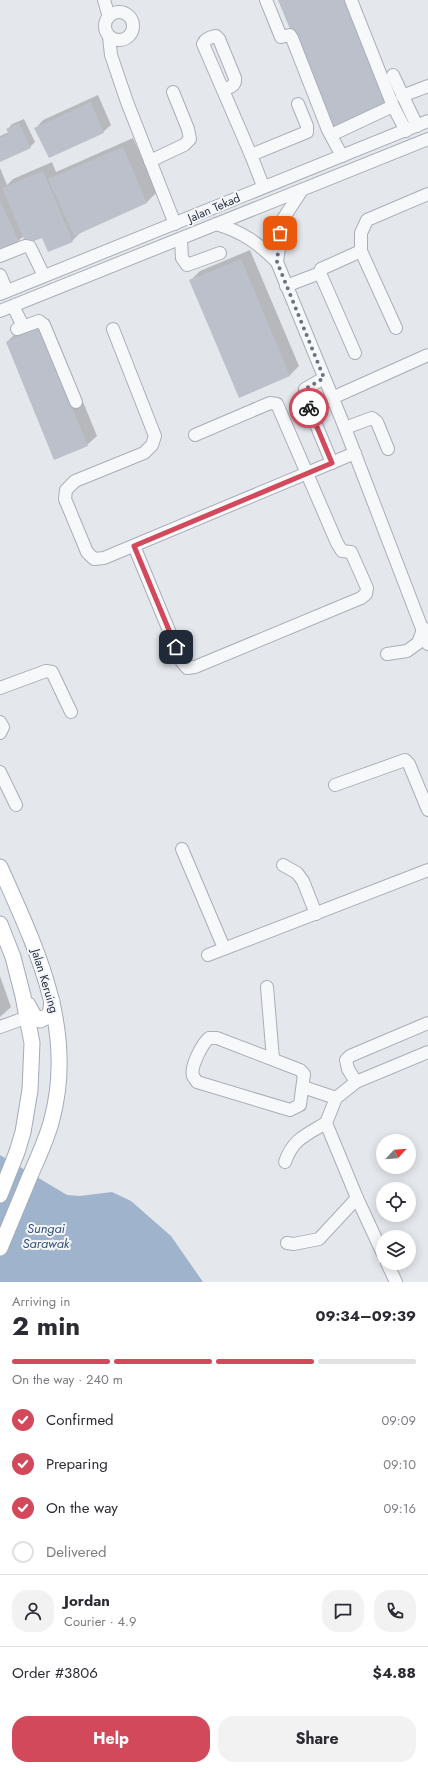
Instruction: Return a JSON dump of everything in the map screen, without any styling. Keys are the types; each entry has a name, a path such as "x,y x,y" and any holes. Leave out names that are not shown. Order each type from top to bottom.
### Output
{"main road":[{"name":"Jalan Keruing","path":"0,867 33,943 51,996 56,1019 58,1043 57,1087 52,1119 0,1248"},
{"name":"Jalan Keruing","path":"0,924 13,957 28,1017 32,1043 30,1090 17,1152 0,1195"},
{"path":"23,996 34,1016 40,1020 50,1015 51,996"}],"street":[{"path":"104,0 109,17"},
{"path":"266,0 281,37 290,35 292,38 331,135 342,156"},
{"path":"351,0 393,106 417,126"},
{"path":"110,37 116,40 123,40 129,36 133,29 132,22 128,16 122,12 115,13 109,17 105,23 106,30 110,37 111,55 175,224"},
{"path":"393,75 417,126"},
{"path":"402,96 428,86"},
{"path":"223,90 264,186"},
{"path":"150,161 184,145 190,138 188,129 173,92"},
{"path":"250,155 307,132 307,126 298,104"},
{"path":"331,135 393,106"},
{"name":"Jalan Tekad","path":"4,292 175,224 264,186 417,126"},
{"name":"Jalan Tekad","path":"0,311 180,240 216,224 428,139"},
{"path":"277,262 283,219 302,190"},
{"path":"396,328 361,251 361,233 367,220 428,194"},
{"path":"216,224 245,235 262,247 277,262 425,629 428,644"},
{"path":"180,240 182,258 187,265 220,253"},
{"path":"0,256 25,246 30,247 44,276"},
{"path":"286,286 320,273 322,269 361,251"},
{"path":"320,273 355,353"},
{"path":"0,275 4,292"},
{"path":"13,306 20,328 38,321 44,325 76,402"},
{"path":"113,329 155,436 152,445 144,453 75,481 66,490 65,499 87,552 94,559 104,558 134,546 355,454"},
{"path":"332,398 428,356"},
{"path":"324,378 305,389 305,398 332,463"},
{"path":"134,546 182,662 188,668 195,667 361,598 366,594 367,588 351,552 342,551 337,543 276,404 273,403 195,434"},
{"path":"345,428 372,418 377,422 388,450"},
{"path":"387,654 407,651 418,643 425,629"},
{"path":"0,688 46,671 52,672 71,712"},
{"path":"0,722 3,727 0,733"},
{"path":"335,785 404,760 409,764 428,810"},
{"path":"0,772 16,805"},
{"path":"182,849 224,948"},
{"path":"283,865 297,873 303,881 316,914"},
{"path":"208,955 428,870"},
{"path":"267,987 273,1059"},
{"path":"0,1027 28,1017"},
{"path":"356,1082 347,1065 346,1060 350,1056 428,1023"},
{"path":"208,1038 217,1038 273,1059 300,1070 304,1074 300,1105 290,1110 197,1082 193,1076 193,1070 202,1044 208,1038"},
{"path":"285,1162 289,1150 293,1144 326,1123 336,1098 356,1082 428,1052"},
{"path":"303,1087 336,1098"},
{"path":"326,1123 357,1198 376,1239"},
{"path":"286,1242 294,1244 319,1239 357,1198"},
{"path":"390,1270 396,1282"}],"water":[{"name":"Sungai Sarawak","path":"0,1155 67,1195 80,1196 112,1192 131,1201 171,1236 203,1282 0,1282"}],"building":[{"path":"278,0 344,0 387,105 331,128"},
{"path":"91,102 104,133 49,158 34,128"},
{"path":"19,123 31,148 0,162 0,138 9,134 6,129"},
{"path":"123,147 147,203 74,236 48,179"},
{"path":"43,171 73,242 48,252 42,238 26,244 2,188"},
{"path":"0,200 19,242 0,251"},
{"path":"241,259 290,376 239,398 189,280"},
{"path":"39,328 88,446 54,460 6,342"}],"way so far":[{"path":"280,233 277,262 324,378 305,389 305,398 309,408"}],"route":[{"path":"176,647 134,546 307,475 332,463 309,408"}]}
